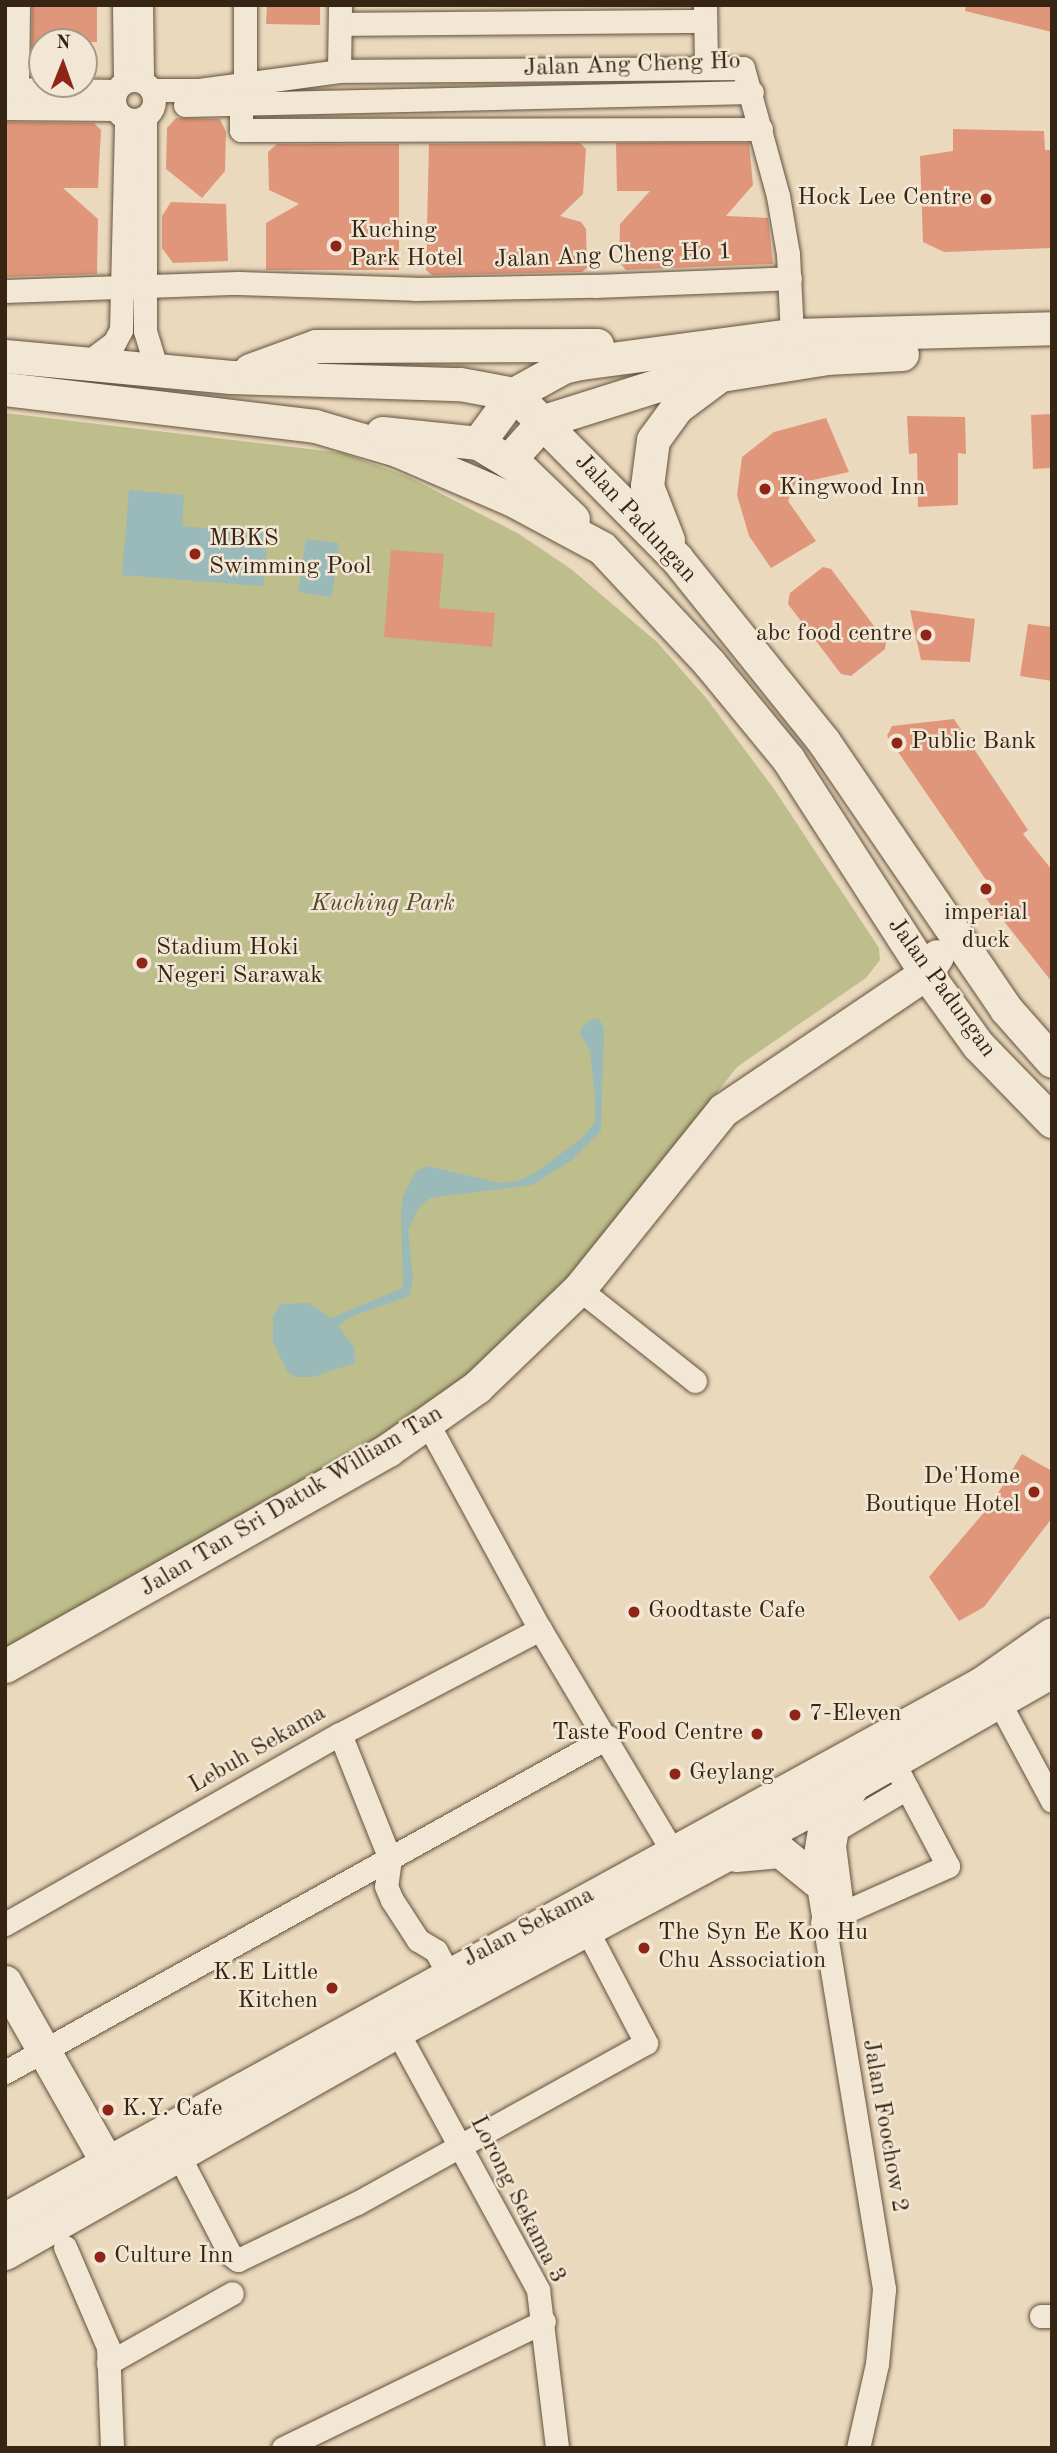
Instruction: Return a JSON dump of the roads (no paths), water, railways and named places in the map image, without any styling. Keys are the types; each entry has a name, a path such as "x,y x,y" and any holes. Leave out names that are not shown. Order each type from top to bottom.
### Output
{"main road":[{"path":"508,461 544,421 658,385 716,358 792,335 1052,328"},
{"path":"231,377 316,346 716,358 826,358 1052,348"},
{"path":"5,356 156,366 231,377 460,384 514,394"},
{"path":"478,443 514,394 563,367 716,358"},
{"path":"677,559 652,506 647,463 663,422 690,396 716,358"},
{"name":"Jalan Padungan","path":"5,389 315,426 397,450 511,499 602,548 710,664 788,759 926,973 978,1045 1052,1121"},
{"name":"Jalan Padungan","path":"514,394 544,421 677,559 824,742 1006,1009 1052,1061"},
{"path":"315,426 478,443 508,461 602,548"},
{"path":"918,877 915,920 938,956 926,973"},
{"name":"Jalan Tan Sri Datuk William Tan","path":"5,1666 282,1512 428,1424 514,1354 579,1289 731,1103 926,973"},
{"name":"Jalan Sekama","path":"5,2219 107,2164 441,1961 673,1850 982,1683 1052,1634"},
{"name":"Jalan Sekama","path":"5,2253 180,2158 397,2031 591,1938 700,1869 858,1780 900,1774 999,1702 1045,1677"},
{"path":"817,1881 825,1823 858,1780"},
{"path":"703,1833 731,1828 776,1805 785,1804 801,1814"},
{"path":"700,1869 734,1855 780,1851 817,1881"},
{"path":"5,1982 107,2164 118,2171 129,2168 229,2113 259,2110"}],"street":[{"path":"9,95 18,5"},
{"path":"124,5 134,99"},
{"path":"141,5 134,99 133,289 156,366"},
{"path":"245,5 241,130 761,128"},
{"path":"339,71 340,15 705,13 706,65"},
{"name":"Jalan Ang Cheng Ho","path":"9,95 134,99 199,90 243,93 752,92 743,68 706,65 339,71 243,93"},
{"path":"752,92 778,196 790,278 792,335"},
{"name":"Jalan Ang Cheng Ho 1","path":"5,292 238,283 415,289 790,278"},
{"path":"87,363 114,343 121,330 133,289"},
{"path":"579,1289 695,1381"},
{"path":"428,1424 540,1629 608,1737 673,1850"},
{"name":"Lebuh Sekama","path":"5,1924 340,1734 540,1629"},
{"path":"999,1702 1052,1801"},
{"path":"340,1734 390,1859 386,1886 392,1900 418,1940 441,1961"},
{"path":"6,2071 608,1737"},
{"path":"900,1774 947,1862 946,1871 833,1919 834,1846 838,1829 900,1774"},
{"name":"Jalan Foochow 2","path":"801,1814 817,1881 833,1919 884,2289 877,2364 858,2448"},
{"path":"180,2158 230,2255 238,2260 357,2203 461,2143 646,2043 591,1938"},
{"name":"Lorong Sekama 3","path":"397,2031 461,2143 537,2290 544,2322 557,2448"},
{"path":"65,2248 103,2327 108,2363 112,2448"},
{"path":"108,2363 232,2293"},
{"path":"284,2448 544,2322"}],"water":[{"name":"MBKS Swimming Pool","path":"129,490 184,495 182,526 268,534 263,586 122,575"},
{"path":"306,539 339,543 332,597 298,592"},
{"path":"599,1018 604,1029 601,1131 572,1160 532,1185 430,1198 418,1209 408,1230 413,1278 409,1296 350,1317 338,1326 354,1347 355,1363 312,1377 295,1377 287,1371 273,1342 273,1316 281,1304 309,1303 331,1318 403,1288 401,1213 403,1196 416,1171 428,1166 499,1183 517,1181 535,1173 582,1138 595,1122 595,1098 590,1051 579,1032 588,1021"}],"place":[{"name":"Hock Lee Centre","path":"986,199"},
{"name":"Kuching Park Hotel","path":"336,246"},
{"name":"Kingwood Inn","path":"765,489"},
{"name":"MBKS Swimming Pool","path":"195,554"},
{"name":"abc food centre","path":"926,635"},
{"name":"Public Bank","path":"897,743"},
{"name":"imperial duck","path":"986,889"},
{"name":"Stadium Hoki Negeri Sarawak","path":"142,963"},
{"name":"De'Home Boutique Hotel","path":"1034,1492"},
{"name":"Goodtaste Cafe","path":"634,1612"},
{"name":"7-Eleven","path":"795,1715"},
{"name":"Taste Food Centre","path":"757,1734"},
{"name":"Geylang","path":"675,1774"},
{"name":"The Syn Ee Koo Hu Chu Association","path":"644,1948"},
{"name":"K.E Little Kitchen","path":"332,1988"},
{"name":"K.Y. Cafe","path":"108,2110"},
{"name":"Culture Inn","path":"100,2257"}],"park label":[{"name":"Kuching Park","path":"383,905"}]}
